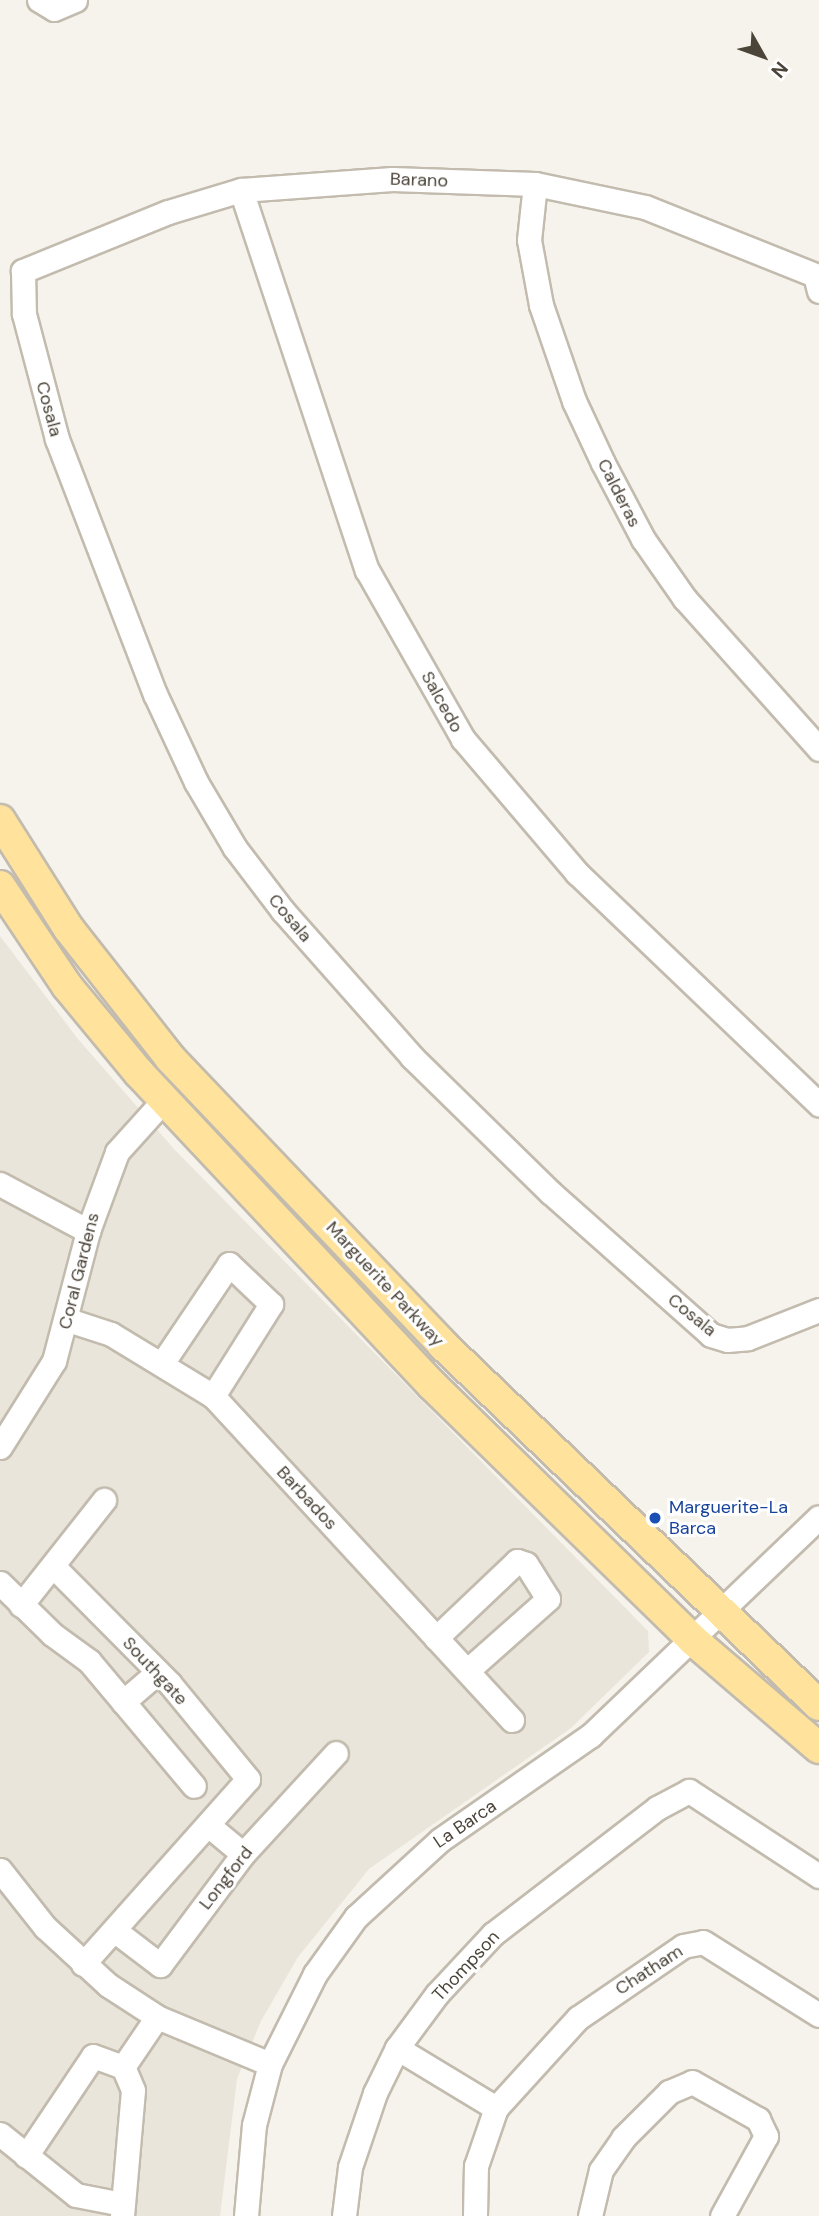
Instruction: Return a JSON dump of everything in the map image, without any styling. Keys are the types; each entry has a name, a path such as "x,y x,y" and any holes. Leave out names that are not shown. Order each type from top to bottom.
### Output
{"main road":[{"name":"Marguerite Parkway","path":"0,820 69,929 170,1058 442,1345 819,1705"},
{"name":"Marguerite Parkway","path":"0,886 67,986 164,1100 432,1385 693,1640 819,1748"}],"street":[{"path":"39,0 54,9 75,0"},
{"name":"Barano","path":"23,271 168,212 241,190 339,179 535,184 645,207 817,283"},
{"name":"Calderas","path":"535,184 529,240 541,305 574,401 603,463 643,539 685,599 819,749"},
{"name":"Salcedo","path":"241,190 367,570 463,739 577,873 819,1104"},
{"name":"Cosala","path":"23,271 24,314 57,439 155,694 196,782 235,848 283,911 412,1057 711,1335 748,1338 819,1310"},
{"name":"Coral Gardens","path":"0,1447 37,1396 68,1320 88,1231 117,1152 164,1100"},
{"path":"0,1184 88,1231"},
{"path":"163,1362 229,1264 271,1304 213,1396"},
{"name":"Barbados","path":"68,1320 111,1334 163,1362 213,1396 512,1720"},
{"path":"21,1605 55,1569 104,1500"},
{"name":"La Barca","path":"246,2216 254,2125 270,2064 315,1973 355,1917 440,1840 559,1761 693,1640 819,1517"},
{"path":"436,1638 517,1561 526,1564 548,1599 467,1671"},
{"name":"Southgate","path":"55,1569 158,1672 248,1779 208,1825"},
{"path":"0,1583 21,1605 89,1661 194,1786"},
{"path":"123,1702 158,1672"},
{"name":"Longford","path":"114,1930 160,1965 243,1854 336,1753"},
{"name":"Thompson","path":"344,2216 350,2167 375,2093 397,2048 437,1994 493,1934 657,1808 689,1791 819,1876"},
{"path":"83,1965 208,1825 243,1854"},
{"path":"0,1870 83,1965 158,2017 270,2064"},
{"name":"Chatham","path":"496,2108 527,2070 578,2018 695,1941 819,2015"},
{"path":"123,2067 158,2017"},
{"path":"397,2048 496,2108 476,2166 474,2216"},
{"path":"0,2134 26,2156 76,2194 122,2210 133,2090 123,2067 93,2056 26,2156"},
{"path":"590,2216 595,2185 610,2156 680,2085 704,2086 758,2119 765,2146 722,2216"}],"shaded area":[{"path":"0,936 78,1039 174,1149 648,1631 649,1652 571,1728 369,1869 298,1957 261,2021 237,2079 220,2216 0,2216"}],"place":[{"name":"Marguerite-La Barca","path":"655,1518"}]}
